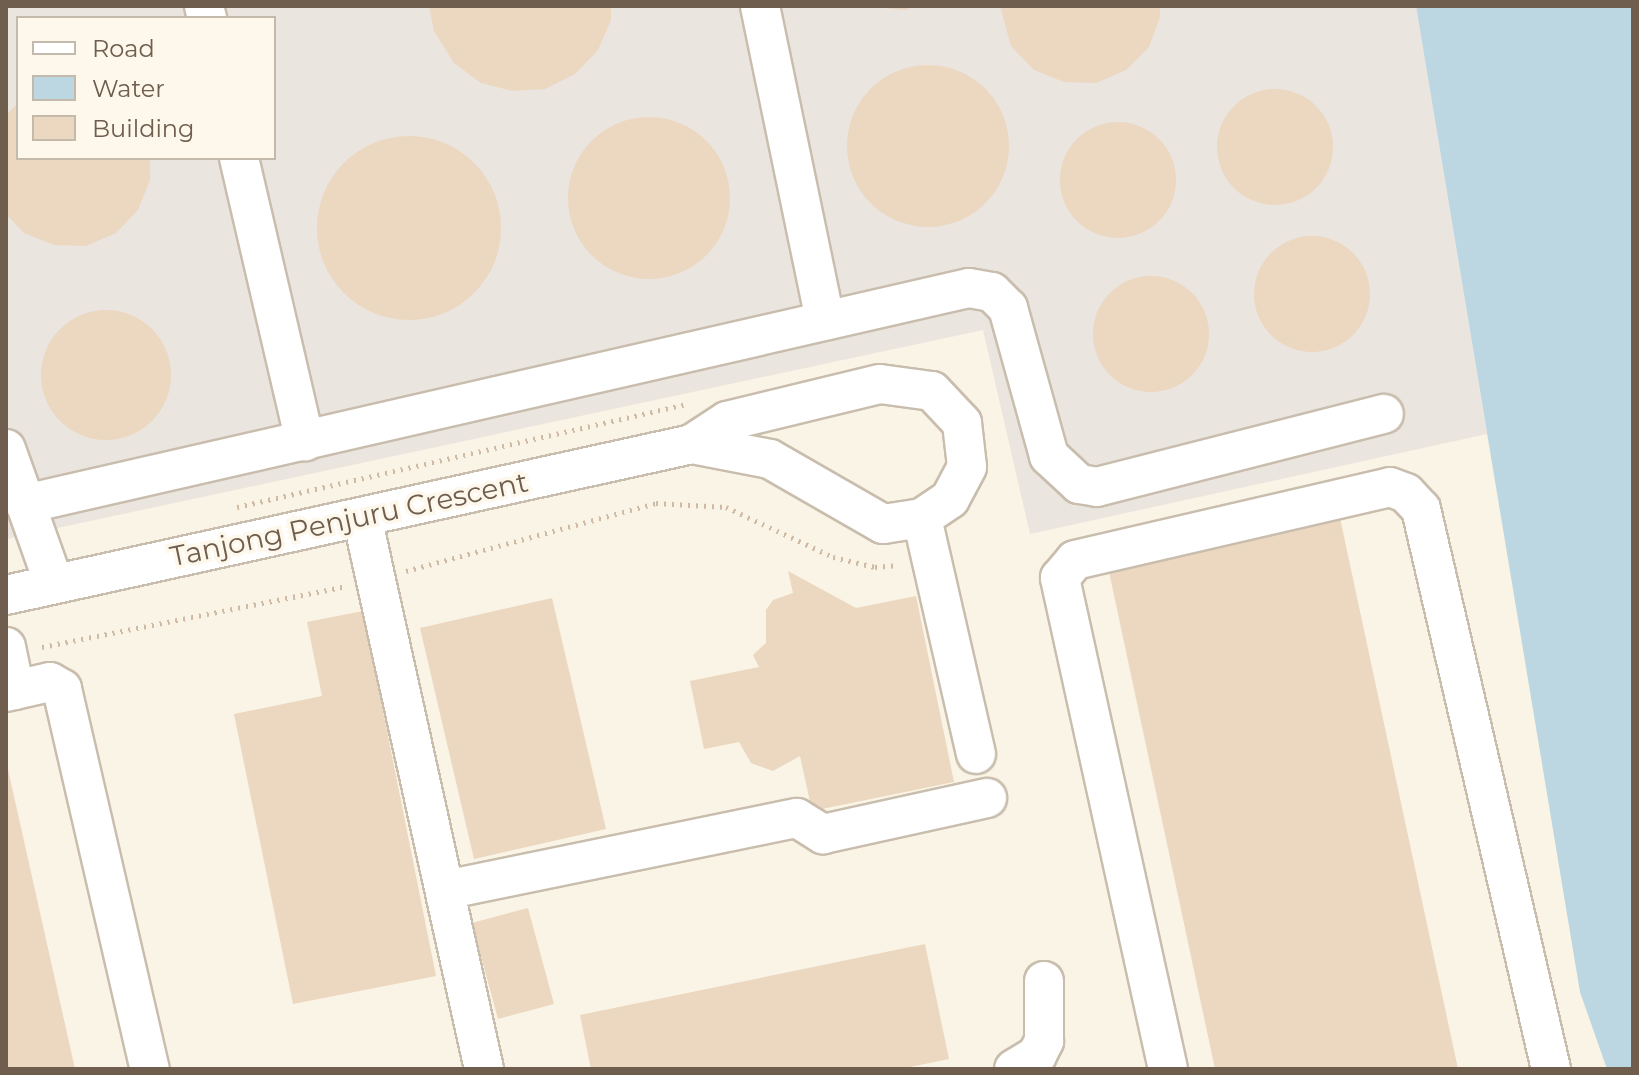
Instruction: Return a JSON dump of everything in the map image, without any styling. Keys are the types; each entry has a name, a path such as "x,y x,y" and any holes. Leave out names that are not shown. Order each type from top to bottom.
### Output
{"street":[{"path":"760,6 825,320"},
{"path":"239,160 305,441"},
{"path":"25,504 969,288 992,292 1008,308 1049,456 1079,484 1097,487 1384,414"},
{"name":"Tanjong Penjuru Crescent","path":"6,595 692,444 727,421 880,384 932,391 962,423 967,467 950,499 922,518 883,524 770,459 692,444"},
{"path":"6,449 54,584"},
{"path":"1168,1069 1060,578 1075,560 1390,487 1406,493 1421,509 1551,1069"},
{"path":"362,517 484,1069"},
{"path":"922,518 976,754"},
{"path":"8,671 50,682 62,689 150,1069"},
{"path":"445,890 797,818 823,834 987,798"},
{"path":"1014,1069 1037,1055 1044,1041 1044,981"}],"path":[{"path":"8,671 375,580 656,503 726,507 833,557 875,567 932,563"}],"shaded area":[{"path":"6,6 1416,6 1487,434 1030,534 983,330 6,539"}],"water":[{"path":"1416,6 1633,6 1633,1069 1607,1069 1580,992"}],"building":[{"path":"429,6 611,6 611,20 598,50 575,74 545,89 513,91 481,83 454,63 434,31"},
{"path":"864,6 915,6 905,10"},
{"path":"1000,6 1160,6 1160,17 1149,47 1126,70 1096,83 1064,82 1034,70 1011,46"},
{"path":"928,65 959,71 985,89 1003,115 1009,146 1003,177 985,203 959,221 928,227 897,221 871,203 853,177 847,146 853,115 871,89 897,71"},
{"path":"1275,89 1297,93 1316,106 1329,125 1333,147 1329,169 1316,188 1297,201 1275,205 1253,201 1234,188 1221,169 1217,147 1221,125 1234,106 1253,93"},
{"path":"16,105 16,160 150,160 150,180 138,210 116,233 86,246 54,245 24,233 6,214 6,115"},
{"path":"649,117 680,123 706,141 724,167 730,198 724,229 706,255 680,273 649,279 618,273 592,255 574,229 568,198 574,167 592,141 618,123"},
{"path":"1118,122 1140,126 1159,139 1172,158 1176,180 1172,202 1159,221 1140,234 1118,238 1096,234 1077,221 1064,202 1060,180 1064,158 1077,139 1096,126"},
{"path":"409,136 444,143 474,163 494,193 501,228 494,263 474,293 444,313 409,320 374,313 344,293 324,263 317,228 324,193 344,163 374,143"},
{"path":"1312,236 1334,240 1353,253 1366,272 1370,294 1366,316 1353,335 1334,348 1312,352 1290,348 1271,335 1258,316 1254,294 1258,272 1271,253 1290,240"},
{"path":"1151,276 1173,280 1192,293 1205,312 1209,334 1205,356 1192,375 1173,388 1151,392 1129,388 1110,375 1097,356 1093,334 1097,312 1110,293 1129,280"},
{"path":"106,310 131,315 152,329 166,350 171,375 166,400 152,421 131,435 106,440 81,435 60,421 46,400 41,375 46,350 60,329 81,315"},
{"path":"1340,518 1458,1069 1215,1069 1108,567"},
{"path":"788,571 856,608 916,596 954,782 812,811 800,756 773,771 751,763 739,742 704,749 690,681 759,667 753,655 766,643 766,610 773,600 793,593"},
{"path":"552,598 606,829 474,859 420,628"},
{"path":"363,611 436,976 293,1004 234,714 322,696 307,622"},
{"path":"7,765 75,1069 6,1069"},
{"path":"528,908 554,1004 498,1019 472,923"},
{"path":"925,944 949,1059 900,1069 591,1069 580,1015"}]}
